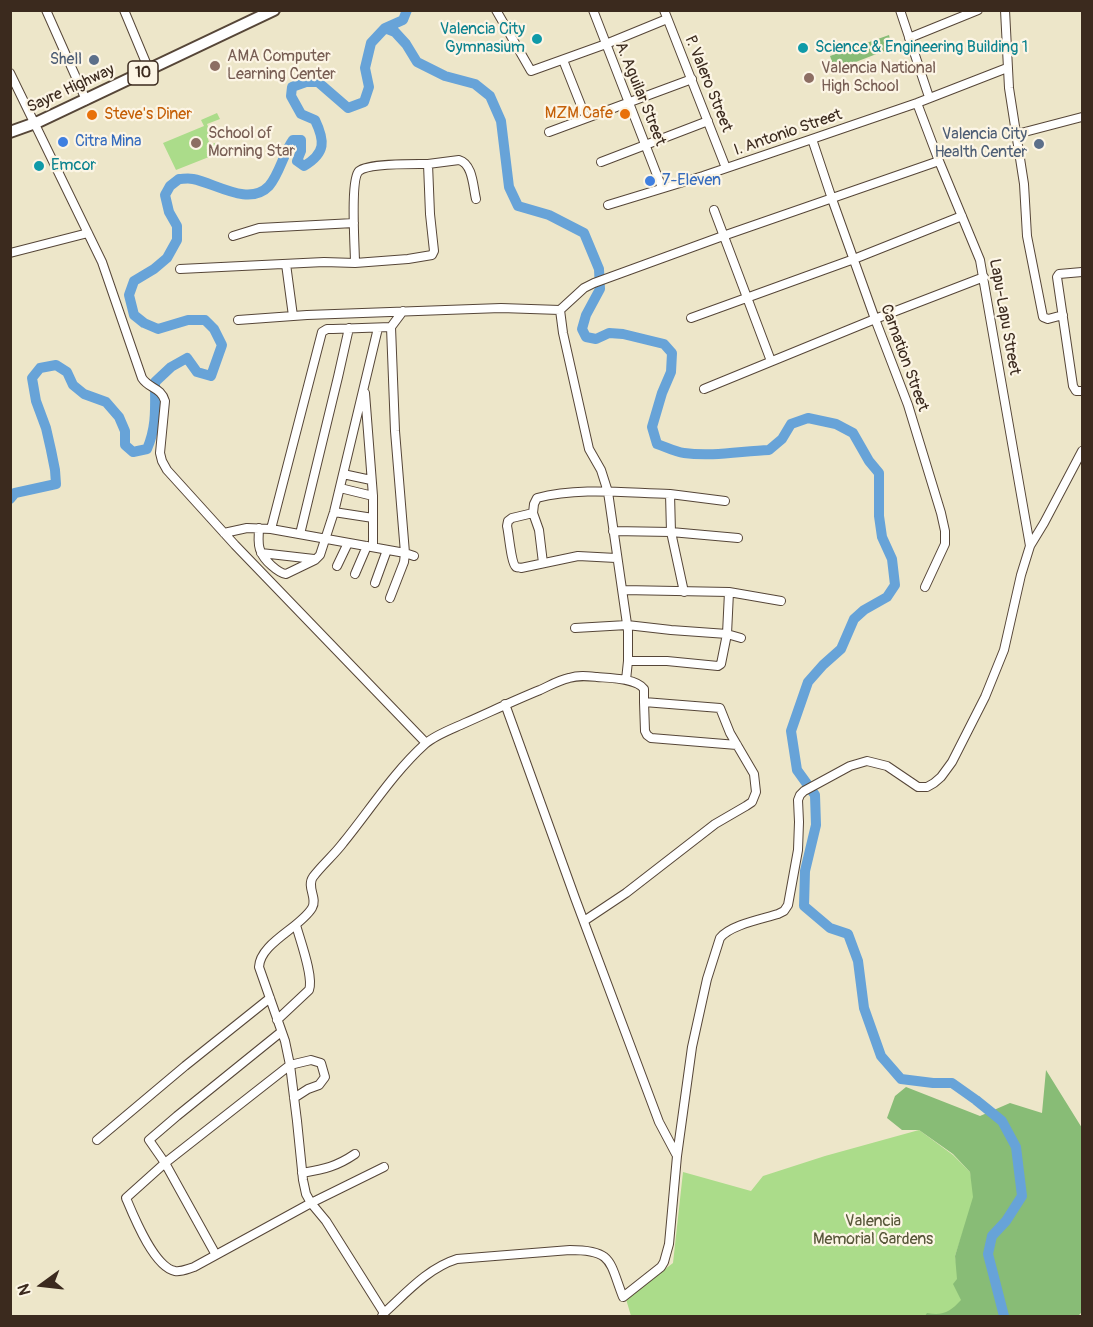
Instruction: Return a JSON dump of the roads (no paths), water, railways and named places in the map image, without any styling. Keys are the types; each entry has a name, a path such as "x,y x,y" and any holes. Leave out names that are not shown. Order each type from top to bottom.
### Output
{"highway":[{"name":"Sayre Highway","path":"10,132 35,123 149,70 252,15 274,10"}],"street":[{"path":"46,10 86,100"},
{"path":"124,10 149,70"},
{"path":"496,10 531,71 606,44 665,15"},
{"name":"A. Aguilar Street","path":"593,10 662,188"},
{"path":"900,10 929,97"},
{"path":"909,38 978,10"},
{"path":"1005,10 1007,68 1013,121 1017,134 1027,236 1043,317 1048,319 1063,315"},
{"name":"P. Valero Street","path":"665,15 726,168"},
{"path":"563,60 586,118"},
{"name":"I. Antonio Street","path":"608,205 726,168 917,103 1007,68"},
{"path":"10,74 102,262 142,378 149,386 164,394 160,453 167,471 426,743"},
{"path":"549,132 692,79"},
{"name":"Lapu-Lapu Street","path":"917,103 978,254 984,277 1030,546"},
{"path":"1017,134 1083,117"},
{"path":"601,162 708,121"},
{"name":"Carnation Street","path":"812,139 875,319 908,405 945,531 945,544 925,587"},
{"path":"355,263 355,176 359,171 371,166 464,161 469,167 476,199"},
{"path":"238,320 403,311 501,308 560,310 584,288 594,283 939,161"},
{"path":"180,269 355,263 408,260 432,255 434,251 428,164"},
{"path":"714,210 771,361"},
{"path":"691,318 854,259 962,216"},
{"path":"233,236 258,228 354,223"},
{"path":"10,254 88,233"},
{"path":"286,264 293,316"},
{"path":"1083,272 1057,276 1074,389 1078,392 1083,391"},
{"path":"704,389 984,277"},
{"path":"560,310 589,449 601,470 608,492 627,625 626,680"},
{"path":"390,598 404,562 405,553 395,431 391,327 403,311"},
{"path":"271,529 320,335 327,329 391,327"},
{"path":"300,534 349,328"},
{"path":"260,528 261,553 276,570 283,574 315,560 322,550 334,512 378,328"},
{"path":"355,574 370,546 373,518 364,385"},
{"path":"737,745 651,738 645,732 644,689 626,680 582,676 569,678 505,704 426,743 373,804 344,843 312,878 310,886 314,906 296,926 262,954 259,967 290,1065 304,1186 311,1203 326,1221 383,1315 435,1268 457,1259 559,1251 597,1252 609,1261 623,1296 661,1267 669,1244 677,1156 692,1047 707,979 720,938 723,934 740,926 778,914 788,905 798,850 798,800 804,791 850,766 867,761 887,766 918,787 927,787 941,777 952,762 985,697 1004,650 1030,546 1083,451"},
{"path":"343,474 371,480"},
{"path":"340,488 373,496"},
{"path":"543,563 539,530 533,513 535,500 540,497 585,491 670,494 725,501"},
{"path":"670,494 671,532 684,592"},
{"path":"334,512 373,518"},
{"path":"533,513 508,521 515,566 519,568 578,556 616,558"},
{"path":"224,533 247,528 271,529 414,556"},
{"path":"613,531 671,532 738,538"},
{"path":"337,566 348,543"},
{"path":"375,583 387,550"},
{"path":"261,553 315,560"},
{"path":"623,590 729,592 781,601"},
{"path":"628,661 667,660 718,666 721,664 727,634 729,592"},
{"path":"575,628 627,625 727,634 741,638"},
{"path":"584,921 626,893 714,824 752,802 756,792 754,774 730,733 720,708 644,702"},
{"path":"505,704 659,1122 677,1156"},
{"path":"277,1020 311,986 296,926"},
{"path":"97,1140 270,998"},
{"path":"216,1255 165,1163 149,1140 281,1032"},
{"path":"294,1098 319,1085 326,1077 321,1063 311,1060 290,1065 165,1163 126,1198 147,1242 157,1258 167,1268 182,1271 194,1267 311,1203 384,1167"},
{"path":"302,1173 342,1163 355,1154"}],"waterway":[{"path":"10,499 15,493 56,484 51,450 36,401 32,378 40,368 56,365 67,372 73,385 84,394 106,402 119,417 125,431 125,445 133,452 147,449 150,441 155,416 155,382 171,367 187,358 197,372 211,376 222,345 214,329 205,320 188,320 158,329 144,323 134,315 129,295 134,281 167,258 177,240 177,226 169,212 165,195 170,186 179,179 202,181 242,194 261,192 273,181 293,140 301,140 301,151 297,161 304,166 311,161 322,146 321,134 315,120 301,114 291,96 292,87 306,82 318,82 348,108 364,102 369,87 365,68 371,43 385,28 403,20 407,10"},
{"path":"385,28 395,32 417,62 445,76 475,84 490,96 501,121 509,187 518,206 549,215 584,233 599,269 600,289 586,315 582,329 586,337 596,339 609,333 623,334 664,344 672,353 671,372 652,427 657,444 677,452 695,454 769,450 782,439 791,424 808,418 836,424 853,433 869,461 879,473 879,516 882,537 892,559 895,585 887,597 864,610 854,619 841,649 808,682 791,731 797,770 815,795 816,825 805,871 804,906 830,928 848,934 858,961 864,1008 881,1056 901,1079 952,1083 1002,1121 1016,1147 1022,1196 1006,1221 992,1236 988,1254 1004,1316"}],"place":[{"name":"Valencia City Gymnasium","path":"537,39"},
{"name":"Science & Engineering Building 1","path":"803,48"},
{"name":"Shell","path":"94,60"},
{"name":"AMA Computer Learning Center","path":"215,66"},
{"name":"Valencia National High School","path":"809,78"},
{"name":"MZM Cafe","path":"625,114"},
{"name":"Steve's Diner","path":"92,115"},
{"name":"Citra Mina","path":"63,142"},
{"name":"School of Morning Star","path":"196,143"},
{"name":"Valencia City Health Center","path":"1039,144"},
{"name":"Emcor","path":"39,166"},
{"name":"7-Eleven","path":"650,181"}],"park label":[{"name":"Valencia Memorial Gardens","path":"873,1231"}]}
